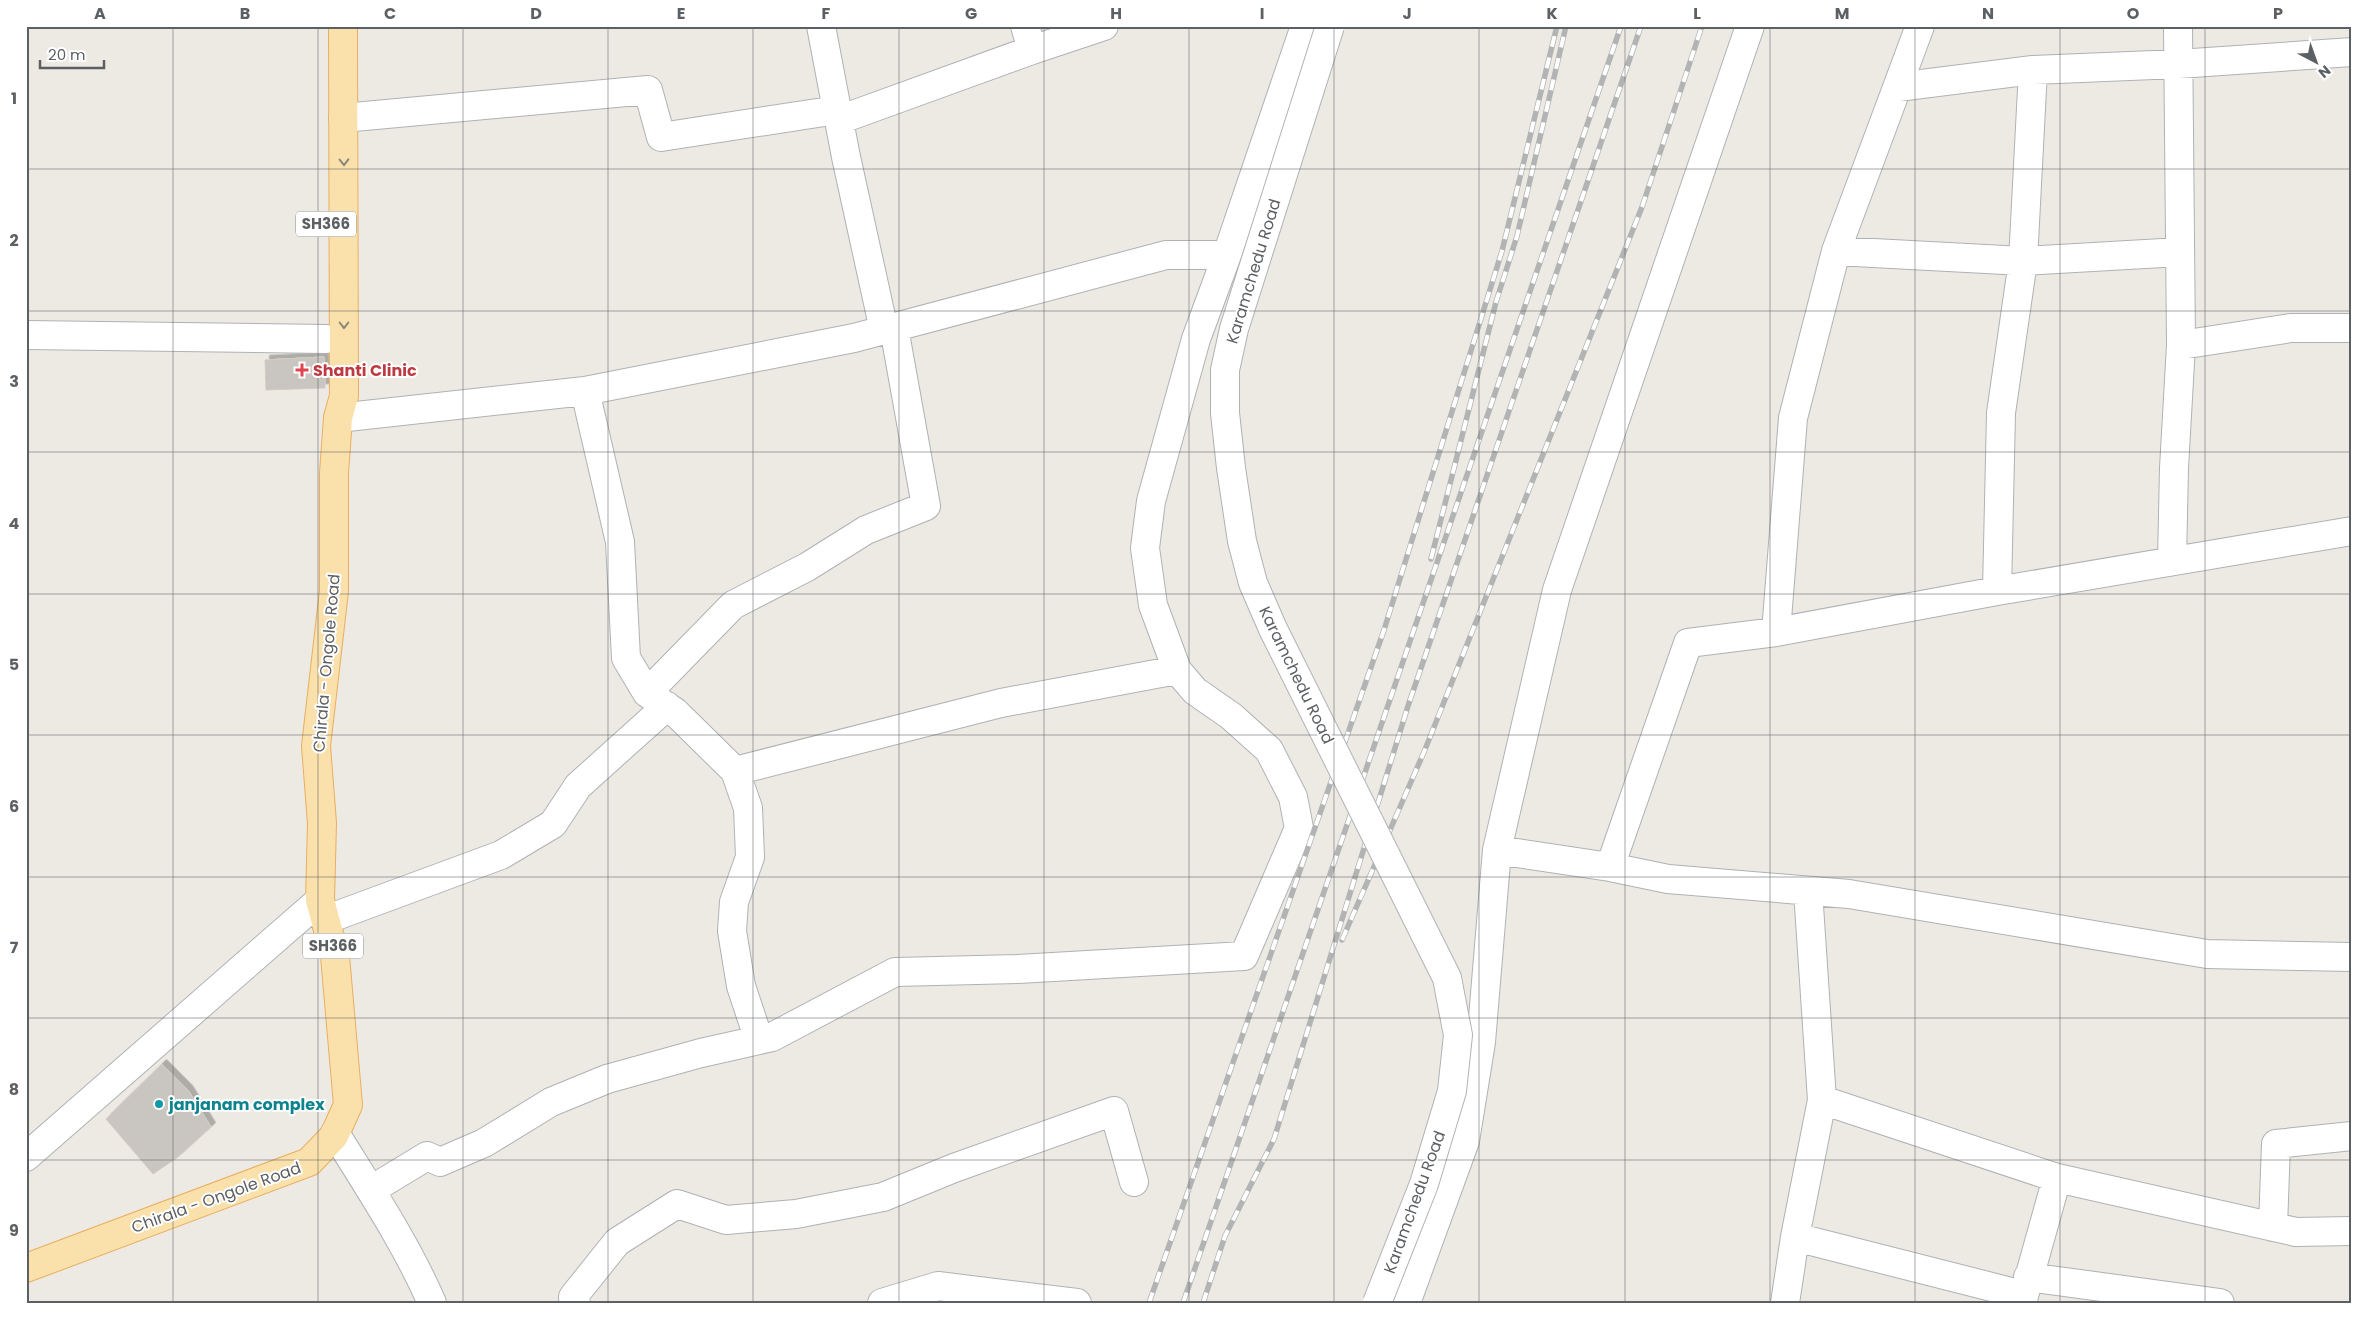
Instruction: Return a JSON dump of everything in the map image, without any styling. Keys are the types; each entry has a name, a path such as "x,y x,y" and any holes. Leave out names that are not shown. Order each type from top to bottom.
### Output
{"main road":[{"name":"SH366","path":"326,26 326,396 338,418"},
{"name":"Chirala - Ongole Road","path":"26,1268 309,1162 335,1133 348,1105 335,956 322,910 322,823 316,746 334,591 334,472 338,418 344,396 343,26"}],"street":[{"path":"26,1157 322,910 501,855 553,824 578,786 657,700 733,605 807,567 866,530 926,506 889,329 838,115 821,26"},
{"path":"343,118 648,90 661,137 838,115 1029,38 1104,26"},
{"path":"371,1190 427,1156 440,1162 484,1143 551,1102 607,1079 772,1037 895,972 1018,969 1244,956 1299,828 1293,796 1269,750 1231,716 1195,691 1177,670 1154,605 1145,548 1151,501 1196,339 1305,26"},
{"name":"Karamchedu Road","path":"1330,26 1234,329 1225,370 1225,414 1242,541 1253,583 1273,629 1447,978 1458,1035 1452,1091 1427,1175 1378,1303"},
{"path":"1406,1303 1465,1141 1482,1042 1497,850 1557,590 1750,26"},
{"path":"1776,632 1793,418 1836,251 1920,26"},
{"path":"2172,561 2180,345 2178,26"},
{"path":"1898,87 2033,70 2178,64 2352,52"},
{"path":"1997,591 2000,413 2023,261 2033,70"},
{"path":"1836,251 2023,261 2180,252"},
{"path":"338,418 585,391 854,338 1166,255 1226,255"},
{"path":"2180,345 2291,328 2352,328"},
{"path":"26,335 326,339"},
{"path":"585,391 620,542 626,658 657,700 735,772 748,808 750,857 734,902 732,930 741,986 759,1040"},
{"path":"1610,867 1688,643 1776,632 1997,591 2352,531"},
{"path":"735,772 1002,703 1177,670"},
{"path":"1497,850 1610,867 1668,879 1849,894 2207,954 2352,957"},
{"path":"1785,1303 1795,1237 1822,1100 1808,891"},
{"path":"1822,1100 2057,1178 2296,1232 2352,1231"},
{"path":"576,1303 573,1297 617,1242 677,1204 726,1220 796,1214 883,1197 954,1168 1114,1111 1134,1182"},
{"path":"335,1133 371,1190 421,1277 432,1303"},
{"path":"2273,1226 2276,1144 2352,1136"},
{"path":"2024,1291 2057,1178"},
{"path":"1795,1237 2024,1291 2220,1303"},
{"path":"882,1303 938,1286 1077,1303"}],"building":[{"path":"324,357 325,388 266,390 265,360"},
{"name":"janjanam complex","path":"162,1064 188,1090 211,1127 178,1157 153,1174 106,1119"}],"railway":[{"path":"1149,1303 1384,630 1502,251 1557,26"},
{"path":"1431,559 1496,302 1517,236 1566,26"},
{"path":"1183,1303 1621,26"},
{"path":"1203,1303 1225,1236 1274,1139 1408,706 1641,26"},
{"path":"1342,940 1424,752 1642,207 1702,26"}],"place":[{"name":"Shanti Clinic","path":"302,370"},
{"name":"janjanam complex","path":"159,1104"}]}
